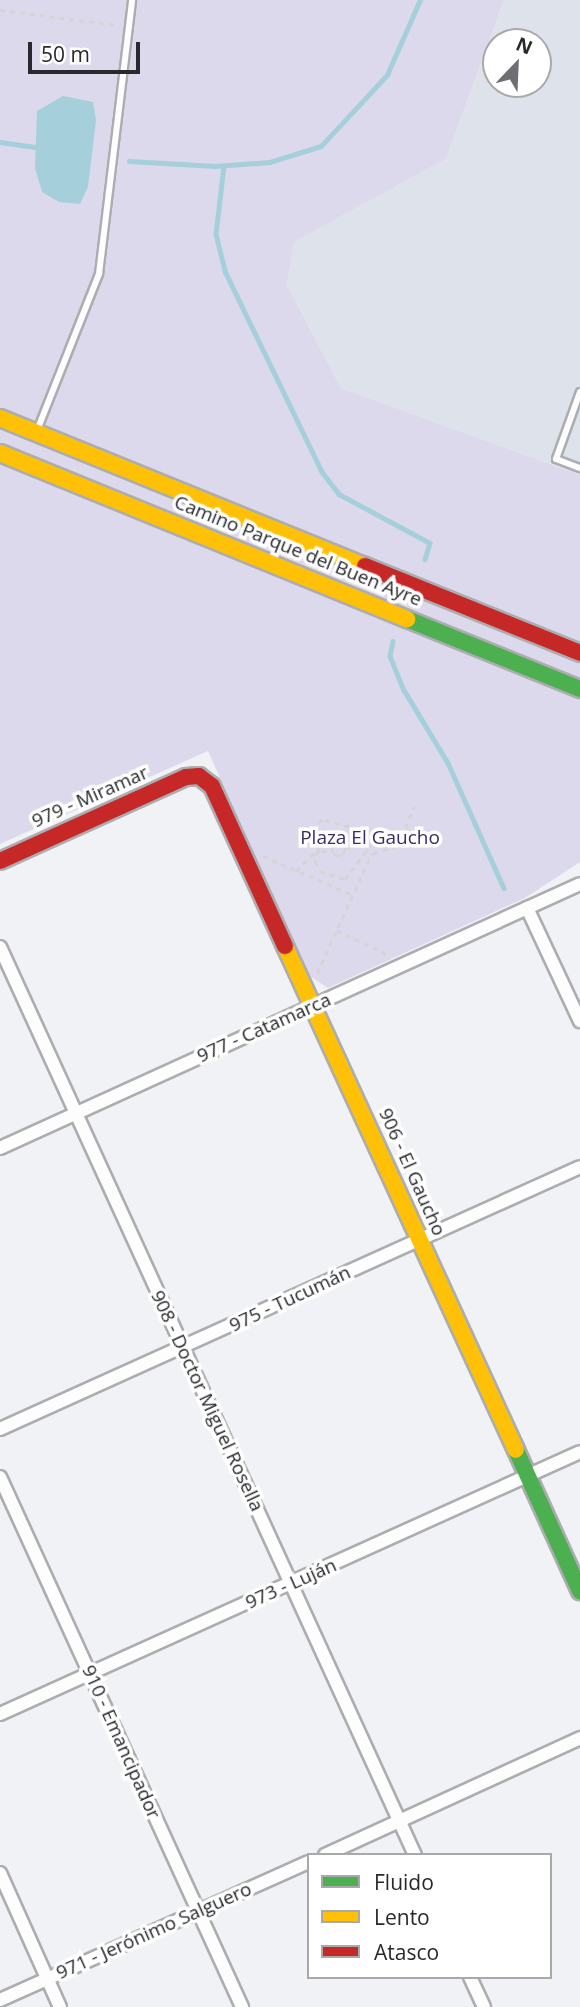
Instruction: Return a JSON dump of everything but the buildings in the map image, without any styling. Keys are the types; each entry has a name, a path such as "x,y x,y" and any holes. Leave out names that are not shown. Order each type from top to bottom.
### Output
{"main road":[{"name":"Camino Parque del Buen Ayre","path":"0,418 580,653"},
{"name":"Camino Parque del Buen Ayre","path":"0,453 580,689"},
{"name":"979 - Miramar","path":"0,861 186,777 200,776"},
{"name":"906 - El Gaucho","path":"200,776 212,786 580,1591"}],"street":[{"name":"977 - Catamarca","path":"0,1148 580,884"},
{"path":"527,908 580,1021"},
{"name":"908 - Doctor Miguel Rosella","path":"0,947 414,1853"},
{"name":"975 - Tucumán","path":"0,1429 182,1350 580,1167"},
{"name":"973 - Luján","path":"0,1714 293,1584 580,1452"},
{"name":"910 - Emancipador","path":"0,1477 242,2007"},
{"path":"329,1853 580,1738"},
{"name":"971 - Jerónimo Salguero","path":"0,2000 307,1863"},
{"path":"0,1873 60,2007"},
{"path":"471,1979 484,2007"}],"lane":[{"path":"36,432 99,274 114,123 131,26 132,0"},
{"path":"580,392 556,459 580,468"}],"path":[{"path":"0,10 131,26"},
{"path":"367,850 348,877 341,879 317,869 319,850 312,834 320,820 352,829 362,845 372,853 392,851 406,829 414,807"},
{"path":"406,829 430,840"},
{"path":"296,871 319,850 332,849 338,843 346,848 362,845"},
{"path":"332,849 341,857 346,848"},
{"path":"251,851 353,895"},
{"path":"313,983 372,853"},
{"path":"337,930 390,956"},
{"path":"379,961 403,950"}],"shaded area":[{"path":"504,0 580,0 580,475 341,388 287,285 294,242 446,159 482,60 482,98 552,98 552,28 494,28"}],"green space":[{"name":"Plaza El Gaucho","path":"0,0 504,0 494,28 482,28 482,60 446,159 294,242 287,285 341,388 580,475 580,862 525,898 328,988 308,975 208,751 0,844"}],"water":[{"path":"63,96 93,102 96,120 88,187 80,204 59,202 42,192 35,168 37,111"}],"waterway":[{"path":"129,161 215,166 270,162 321,146 387,75 420,0"},
{"path":"0,142 37,147"},
{"path":"224,166 216,234 225,271 322,472 339,494 430,543 425,559"},
{"path":"393,641 390,656 404,690 448,763 504,888"}],"traffic: fast":[{"path":"407,619 580,689"},
{"path":"516,1450 580,1591"}],"traffic: slow":[{"path":"0,418 365,566"},
{"path":"0,453 407,619"},
{"path":"285,946 516,1450"}],"traffic: jam":[{"path":"365,566 580,653"},
{"path":"0,861 186,777 199,776 212,786 285,946"}]}
